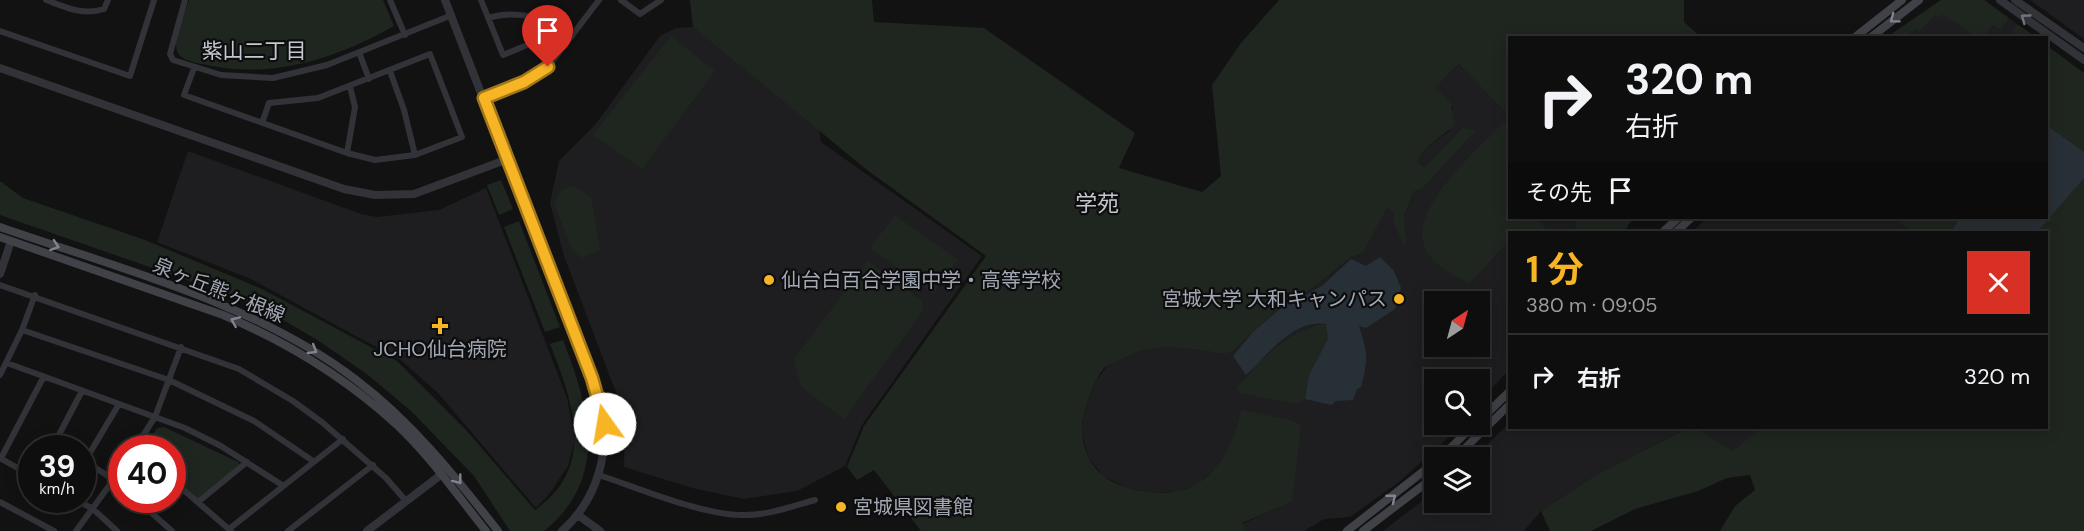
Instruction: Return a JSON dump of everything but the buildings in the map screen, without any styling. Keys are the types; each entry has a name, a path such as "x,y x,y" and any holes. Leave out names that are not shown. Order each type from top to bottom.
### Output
{"main road":[{"path":"1857,36 1902,0"},
{"path":"1873,36 1919,0"},
{"path":"1664,231 1677,219"},
{"path":"1677,231 1690,219"},
{"name":"泉ヶ丘熊ヶ根線","path":"0,227 243,314 324,357 381,400 430,446 498,531"},
{"name":"泉ヶ丘熊ヶ根線","path":"0,237 188,302 282,343 337,377 378,409 442,474 486,531"},
{"path":"1490,410 1508,393"},
{"path":"1466,447 1508,406"},
{"path":"1451,447 1464,435"},
{"path":"1347,531 1424,471"},
{"path":"1363,531 1424,485"}],"street":[{"path":"46,0 82,12 93,13 104,9 108,0"},
{"path":"0,31 129,76 154,0"},
{"path":"185,0 170,54 173,60 221,75 273,78 327,65 452,15"},
{"path":"390,0 405,35"},
{"path":"445,0 602,406 605,445 599,475 578,515 562,531"},
{"path":"481,0 503,55 526,45 545,21"},
{"path":"484,98 524,82 548,67 599,0"},
{"path":"621,0 640,14 662,0"},
{"path":"2000,0 2084,60"},
{"path":"2015,0 2084,48"},
{"path":"488,18 504,13 545,21 561,27 572,36"},
{"path":"359,52 369,79"},
{"path":"194,68 184,95 262,123 347,153 375,160 415,154 462,137 430,54 318,98 269,103 262,123"},
{"path":"0,68 344,189 375,195 414,195 508,159"},
{"path":"390,71 404,110 415,154"},
{"path":"347,153 355,107 350,87"},
{"path":"0,273 11,240"},
{"path":"0,285 35,295 239,369 293,401 343,439 373,465 406,501"},
{"path":"0,375 22,330 35,295"},
{"path":"22,330 169,380 254,421 313,461"},
{"path":"144,435 155,417 181,347"},
{"path":"7,363 155,417 221,446 282,486"},
{"path":"18,468 0,458 43,378"},
{"path":"59,435 82,391"},
{"path":"96,441 119,404"},
{"path":"186,492 230,530 343,439"},
{"path":"198,502 247,462"},
{"path":"290,530 373,465"},
{"path":"367,531 442,474"},
{"path":"599,475 668,499 733,515 746,515 815,500"},
{"path":"96,504 108,487"},
{"path":"0,502 54,531"},
{"path":"96,511 117,531"},
{"path":"76,531 89,513"},
{"path":"152,513 172,531"},
{"path":"578,515 600,531"}],"shaded area":[{"path":"189,0 383,0 394,26 327,57 280,68 232,69 191,61 178,53 177,34"},
{"path":"690,0 872,0 874,22 984,28 1135,133 1119,168 1202,192 1221,176 1212,85 1241,43 1279,0 1684,0 1684,22 1700,36 1508,36 1508,115 1459,64 1435,88 1451,103 1455,125 1425,149 1417,162 1425,167 1462,128 1476,130 1421,190 1414,191 1404,216 1406,245 1404,246 1394,223 1394,212 1387,208 1363,253 1351,257 1308,292 1293,296 1233,350 1225,354 1173,347 1148,349 1135,352 1104,368 1085,410 1082,431 1084,446 1090,460 1108,479 1137,490 1159,493 1194,486 1219,464 1228,448 1241,410 1292,420 1301,426 1292,502 1242,523 1246,531 921,531 874,470 857,480 847,467 864,426 986,256 867,170 693,27"},
{"path":"1941,0 1984,0 2017,24 2013,32 2019,36 1891,36"},
{"path":"1941,0 1984,0 2009,18 2001,30 1993,25 1984,36 1974,36 1943,14 1940,18 1935,15 1919,32 1916,29 1906,36 1888,36"},
{"path":"2030,0 2084,0 2084,39"},
{"path":"2017,24 2035,36 2019,36 2012,32"},
{"name":"仙台白百合学園中学・高等学校","path":"693,27 818,121 821,142 982,256 862,425 845,466 797,491 744,499 692,488 624,467 625,416 564,256 550,203 559,161 595,125 660,36 676,28"},
{"path":"671,36 715,71 642,169 593,135"},
{"path":"2048,46 2084,73 2084,531 1720,531 1735,506 1755,490 1750,475 1727,478 1698,491 1635,509 1591,531 1550,531 1541,511 1594,476 1686,429 1698,429 1733,451 1760,429 2048,429 2048,231 1912,231 1899,222 1902,219 2048,219"},
{"name":"宮城大学 大和キャンパス","path":"1460,64 1508,115 1508,219 1574,219 1577,231 1508,231 1508,371 1490,390 1490,369 1424,369 1424,435 1451,435 1449,437 1438,447 1424,447 1424,460 1399,482 1350,517 1324,519 1304,531 1246,531 1242,524 1291,502 1294,469 1292,420 1241,411 1232,442 1216,468 1199,483 1178,492 1150,493 1126,487 1103,476 1088,457 1082,433 1083,416 1095,382 1110,362 1138,350 1152,347 1173,346 1225,354 1293,296 1308,292 1351,257 1363,253 1387,207 1394,212 1394,223 1404,239 1404,216 1414,191 1421,190 1462,128 1425,167 1417,162 1425,149 1449,131 1453,108 1434,88"},
{"path":"1504,122 1508,126 1508,219 1536,219 1546,228 1543,231 1508,231 1508,249 1504,246 1469,284 1442,268 1432,259 1422,238 1425,220 1433,202 1461,165"},
{"path":"2048,126 2084,152 2084,178 2038,231 1952,231 1958,219 2048,219"},
{"name":"JCHO仙台病院","path":"188,151 361,214 377,217 439,210 486,188 567,398 575,440 568,466 550,493 536,508 438,393 402,361 251,279 157,242"},
{"path":"501,180 513,209 499,215 487,185"},
{"path":"0,181 23,198 145,240 262,289 397,361 467,431 535,510 554,493 567,474 573,454 572,411 550,344 563,340 586,416 588,441 586,465 578,488 565,510 544,531 510,531 474,476 411,411 368,375 319,341 280,318 227,294 0,215"},
{"path":"574,186 591,197 600,250 582,258 572,250 554,203 561,190"},
{"path":"895,215 958,260 933,294 870,248"},
{"path":"1574,219 1632,219 1625,231 1577,231"},
{"path":"1706,219 1902,219 1899,222 1912,231 1693,231"},
{"path":"519,221 560,327 545,332 504,227"},
{"path":"1380,257 1394,271 1401,288 1395,309 1366,328 1359,326 1366,361 1361,387 1357,389 1353,400 1336,401 1331,405 1305,399 1309,375 1328,339 1326,324 1302,327 1291,333 1271,349 1246,375 1233,356 1253,332 1293,298 1302,297 1322,286 1351,259 1366,266"},
{"path":"868,261 922,301 923,311 844,419 801,387 794,359"},
{"path":"1322,324 1328,326 1328,339 1309,375 1304,399 1298,404 1239,393 1237,387 1251,373 1253,366 1291,336"},
{"path":"1508,424 1508,429 1686,429 1594,476 1541,511 1524,531 1383,531 1424,500 1424,513 1490,513 1490,447 1485,447"},
{"path":"164,427 181,435 153,435 157,428"},
{"path":"1698,429 1760,429 1734,452"},
{"path":"186,437 238,462 239,465 201,498 196,498 186,489"}],"place":[{"name":"仙台白百合学園中学・高等学校","path":"769,280"},
{"name":"宮城大学 大和キャンパス","path":"1399,299"},
{"name":"JCHO仙台病院","path":"440,326"},
{"name":"宮城県図書館","path":"841,507"}],"district":[{"name":"紫山二丁目","path":"254,51"},
{"name":"学苑","path":"1097,203"}],"route":[{"path":"548,67 524,82 484,98 592,378 602,406 605,424"}]}
